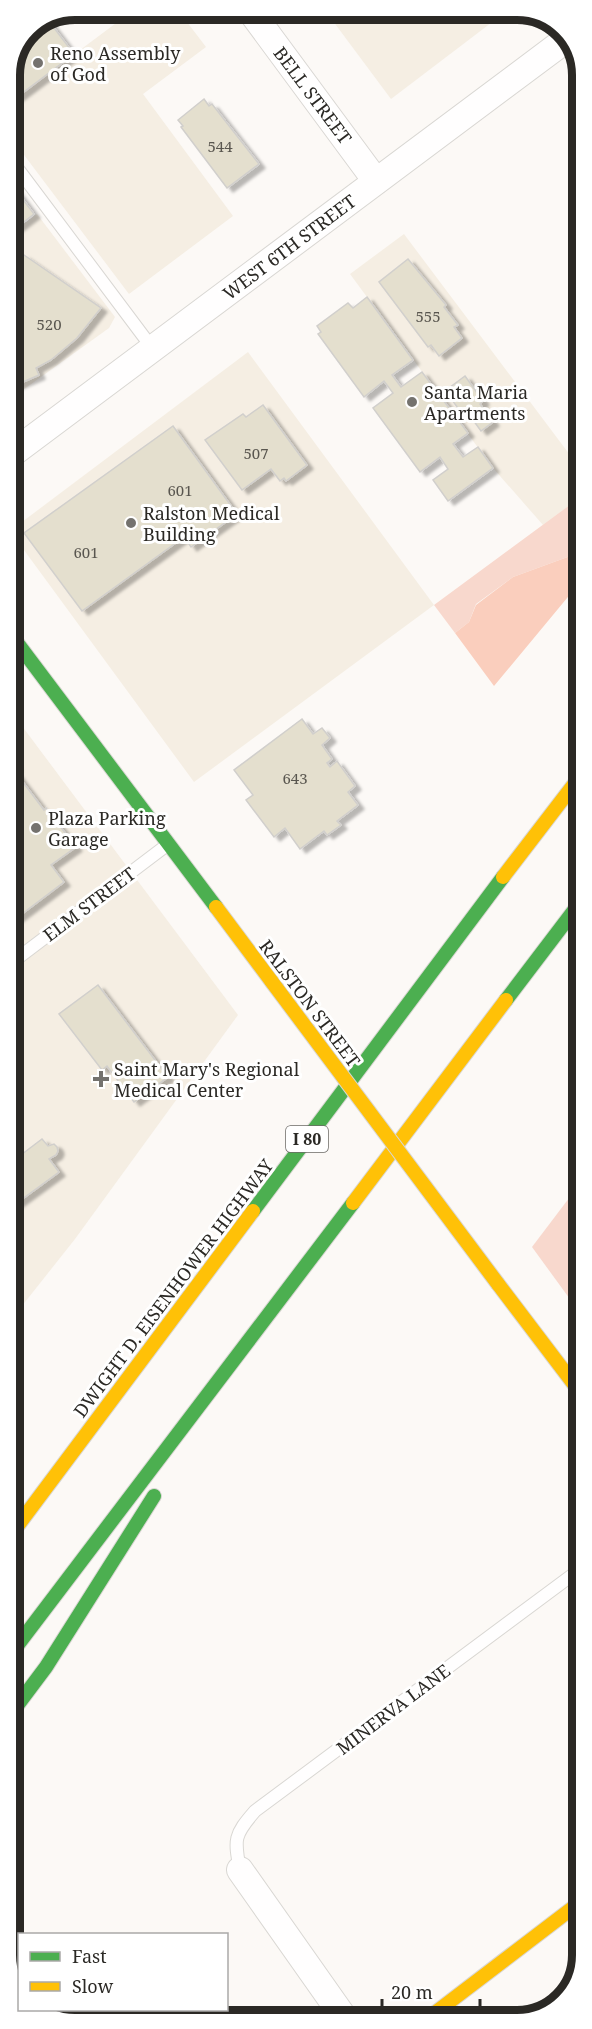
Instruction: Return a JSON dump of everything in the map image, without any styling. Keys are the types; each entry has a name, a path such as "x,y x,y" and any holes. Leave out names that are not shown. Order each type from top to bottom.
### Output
{"main road":[{"name":"RALSTON STREET","path":"20,650 572,1382"},
{"name":"DWIGHT D. EISENHOWER HIGHWAY","path":"20,1523 572,786"},
{"path":"20,1642 572,913"},
{"path":"185,1446 274,1305"},
{"path":"20,1702 46,1667 160,1486"},
{"path":"439,2010 572,1908"}],"street":[{"name":"BELL STREET","path":"257,20 376,181"},
{"name":"WEST 6TH STREET","path":"20,448 562,42"},
{"path":"240,1870 338,2010"}],"lane":[{"path":"20,172 153,349"},
{"name":"ELM STREET","path":"20,956 168,844"},
{"name":"MINERVA LANE","path":"240,1870 235,1845 240,1828 255,1811 572,1575"}],"shaded area":[{"path":"120,20 185,20 206,47 143,94 233,216 129,294 20,150 20,95"},
{"path":"332,20 495,20 391,99"},
{"path":"37,214 115,317 109,328 20,392 20,227"},
{"path":"404,234 572,458 572,503 543,525 493,468 350,274"},
{"path":"248,352 434,605 194,782 20,545 20,523"},
{"path":"572,503 572,555 513,577 476,604 469,622 455,633 434,605"},
{"path":"572,555 572,592 494,686 455,633 469,622 476,605 513,577"},
{"name":"Saint Mary's Regional Medical Center","path":"20,723 238,1015 75,1239 20,1308"},
{"path":"572,1194 572,1302 532,1247"}],"building":[{"name":"Reno Assembly of God","path":"52,25 74,54 20,95 21,64 24,54 29,44 44,29"},
{"path":"204,99 209,106 212,104 259,164 227,188 178,120"},
{"path":"20,196 34,214 20,225"},
{"path":"24,255 101,308 77,338 51,360 36,368 39,375 20,383 20,260"},
{"path":"408,259 446,305 444,307 458,325 454,327 462,338 439,356 431,345 428,347 379,282"},
{"name":"Santa Maria Apartments","path":"367,297 413,360 392,375 401,387 422,372 468,433 453,444 463,457 478,447 493,468 448,501 433,480 448,469 440,457 420,472 373,408 393,393 384,381 364,397 318,334 321,332 317,326 348,303 353,308"},
{"path":"465,376 483,401 480,404 493,422 481,431 468,413 464,416 445,391"},
{"path":"263,405 307,465 286,481 284,478 280,481 271,469 242,490 205,440 243,414 246,417"},
{"name":"Ralston Medical Building","path":"173,426 237,514 191,547 184,537 82,611 24,533"},
{"path":"302,719 313,734 322,728 330,738 322,745 332,759 327,763 330,767 337,761 355,786 348,792 358,805 337,821 341,825 327,835 324,831 300,849 285,828 274,837 246,800 253,795 234,770"},
{"name":"Plaza Parking Garage","path":"20,778 76,847 51,865 64,882 20,915"},
{"path":"98,985 168,1077 134,1102 107,1066 102,1070 59,1014"},
{"path":"42,1139 48,1146 54,1144 58,1151 49,1159 59,1172 20,1201 20,1156"}],"traffic: fast":[{"path":"20,647 216,907"},
{"path":"253,1211 503,877"},
{"path":"506,1000 572,913"},
{"path":"20,1642 353,1203"},
{"path":"20,1702 46,1667 154,1496"}],"traffic: slow":[{"path":"503,877 572,787"},
{"path":"216,907 272,982"},
{"path":"272,982 498,1284"},
{"path":"353,1203 506,1000"},
{"path":"20,1523 253,1211"},
{"path":"498,1284 572,1382"},
{"path":"439,2010 572,1908"}],"place":[{"name":"Reno Assembly of God","path":"38,63"},
{"name":"Santa Maria Apartments","path":"412,402"},
{"name":"Ralston Medical Building","path":"131,523"},
{"name":"Plaza Parking Garage","path":"36,828"},
{"name":"Saint Mary's Regional Medical Center","path":"101,1079"}]}
